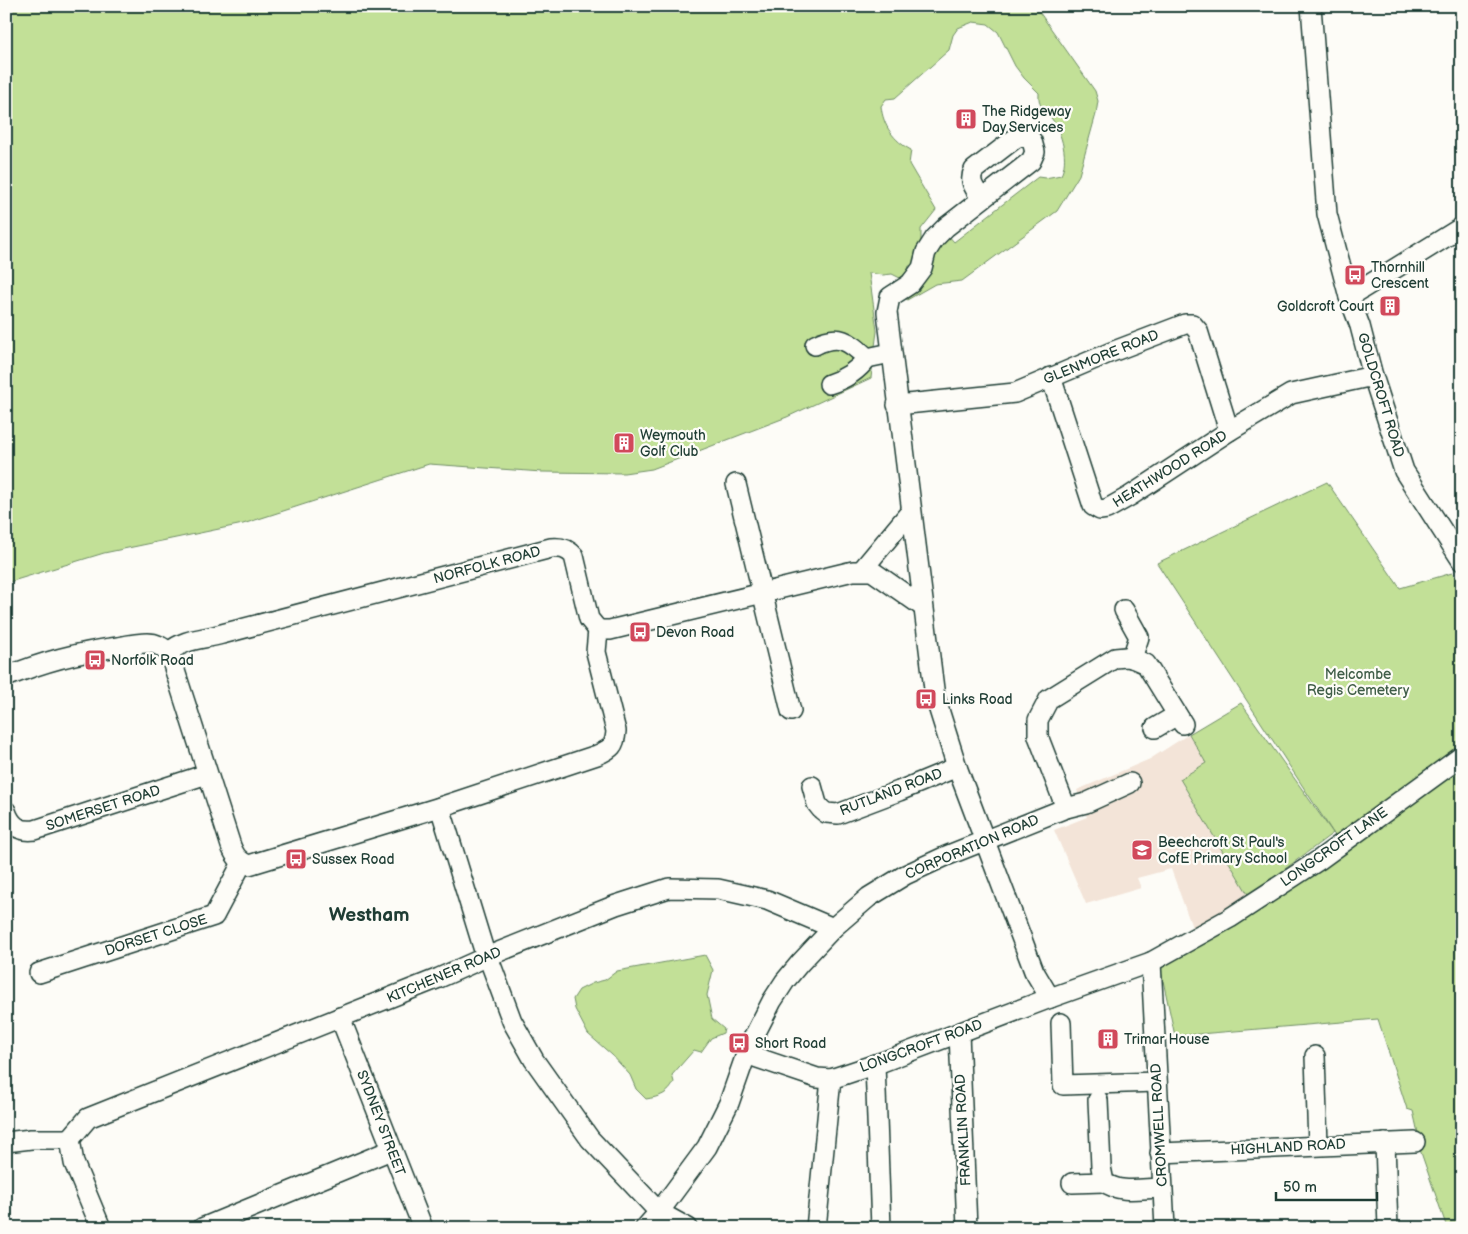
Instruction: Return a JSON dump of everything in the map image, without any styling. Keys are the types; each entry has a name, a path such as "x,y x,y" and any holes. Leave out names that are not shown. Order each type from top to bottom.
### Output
{"street":[{"name":"GOLDCROFT ROAD","path":"1311,6 1327,214 1349,297 1360,326 1373,376 1404,471 1462,561"},
{"path":"982,199 935,238 926,252 922,268 910,284 890,297 887,312 922,606 935,697 957,767 1034,971 1050,998"},
{"path":"1349,297 1462,227"},
{"name":"GLENMORE ROAD","path":"898,405 1015,393 1185,324 1192,324 1198,331 1229,431"},
{"path":"815,345 837,338 852,344 867,358"},
{"path":"829,384 852,374 860,368 867,358 891,353"},
{"name":"HEATHWOOD ROAD","path":"1051,377 1093,506 1100,510 1107,509 1130,496 1229,431 1291,394 1373,376"},
{"path":"736,484 791,711"},
{"path":"862,570 911,511"},
{"name":"NORFOLK ROAD","path":"169,652 184,642 222,634 550,548 560,547 570,551 574,556 588,619 598,630"},
{"path":"6,677 54,660 105,649 150,643 161,646 169,652 231,846 236,857 242,863 254,864 440,807 611,749 616,742 616,730 596,652 598,630 610,630 862,570 872,571 922,606"},
{"path":"1124,610 1139,637 1132,658"},
{"path":"1066,808 1038,736 1038,720 1049,699 1115,658 1132,658 1146,664 1180,719 1154,728"},
{"name":"LONGCROFT LANE","path":"1152,962 1230,918 1319,860 1462,756"},
{"name":"RUTLAND ROAD","path":"812,786 820,809 826,813 838,814 957,767"},
{"name":"SOMERSET ROAD","path":"6,811 14,825 19,829 35,830 207,774"},
{"name":"CORPORATION ROAD","path":"644,1228 659,1212 707,1147 729,1103 746,1054 772,1001 785,981 833,928 869,897 905,875 1066,808 1086,803 1130,784"},
{"path":"440,807 486,957 490,962 512,1021 534,1060 590,1139 659,1212 688,1228"},
{"name":"DORSET CLOSE","path":"40,972 214,916 242,863"},
{"name":"KITCHENER ROAD","path":"70,1139 88,1118 439,978 616,904 668,888 718,889 767,900 833,928"},
{"name":"LONGCROFT ROAD","path":"831,1079 1152,962"},
{"name":"CROMWELL ROAD","path":"1152,962 1165,1228"},
{"name":"SYDNEY STREET","path":"340,1018 423,1228"},
{"path":"1062,1023 1063,1085 1157,1082"},
{"name":"FRANKLIN ROAD","path":"959,1033 968,1228"},
{"path":"746,1054 817,1078 831,1079 816,1228"},
{"path":"1315,1056 1318,1145"},
{"path":"875,1064 880,1228"},
{"path":"1098,1100 1101,1167 1104,1182"},
{"path":"6,1142 31,1139 70,1139 74,1163 101,1228"},
{"path":"1385,1142 1388,1228"},
{"name":"HIGHLAND ROAD","path":"1160,1153 1415,1142"},
{"path":"202,1228 391,1150"},
{"path":"1072,1183 1104,1182 1111,1187 1121,1189 1162,1188"}],"shaded area":[{"name":"Beechcroft St Paul's CofE Primary School","path":"1189,734 1206,763 1180,779 1249,896 1193,930 1171,869 1137,878 1141,888 1086,904 1054,830 1087,817 1077,790 1150,759"}],"green space":[{"name":"Weymouth Golf Club","path":"6,6 1035,6 1095,91 1098,101 1079,175 1057,211 962,281 935,284 907,300 906,297 947,234 954,242 1038,177 1045,178 1061,175 1064,154 1059,132 1052,119 1042,108 1039,93 1015,66 998,32 988,24 973,22 958,28 953,35 949,50 895,98 886,99 881,106 884,120 890,132 899,142 911,150 909,164 936,210 921,229 921,245 913,266 909,266 907,272 900,278 892,274 869,273 877,331 871,378 787,417 652,469 624,473 542,472 429,464 243,524 104,553 6,583"},
{"name":"Melcombe Regis Cemetery","path":"1327,482 1400,588 1452,573 1462,583 1462,1228 1447,1228 1415,1135 1418,1133 1413,1111 1407,1109 1378,1019 1175,1036 1159,962 1343,848 1157,563"},
{"path":"1241,703 1333,833 1249,896 1180,779 1206,763 1189,734"},
{"path":"705,955 713,970 707,995 712,1019 724,1029 723,1033 711,1038 701,1052 694,1050 672,1075 674,1082 666,1092 646,1099 636,1089 630,1075 612,1055 588,1034 575,1009 573,999 579,990 593,983 605,980 617,971"}],"place":[{"name":"The Ridgeway Day Services","path":"966,119"},
{"name":"Thornhill Crescent","path":"1355,275"},
{"name":"Goldcroft Court","path":"1390,306"},
{"name":"Weymouth Golf Club","path":"624,443"},
{"name":"Devon Road","path":"640,632"},
{"name":"Norfolk Road","path":"95,660"},
{"name":"Links Road","path":"926,699"},
{"name":"Beechcroft St Paul's CofE Primary School","path":"1142,850"},
{"name":"Sussex Road","path":"296,859"},
{"name":"Trimar House","path":"1108,1039"},
{"name":"Short Road","path":"739,1043"}],"district":[{"name":"Westham","path":"369,915"}]}
